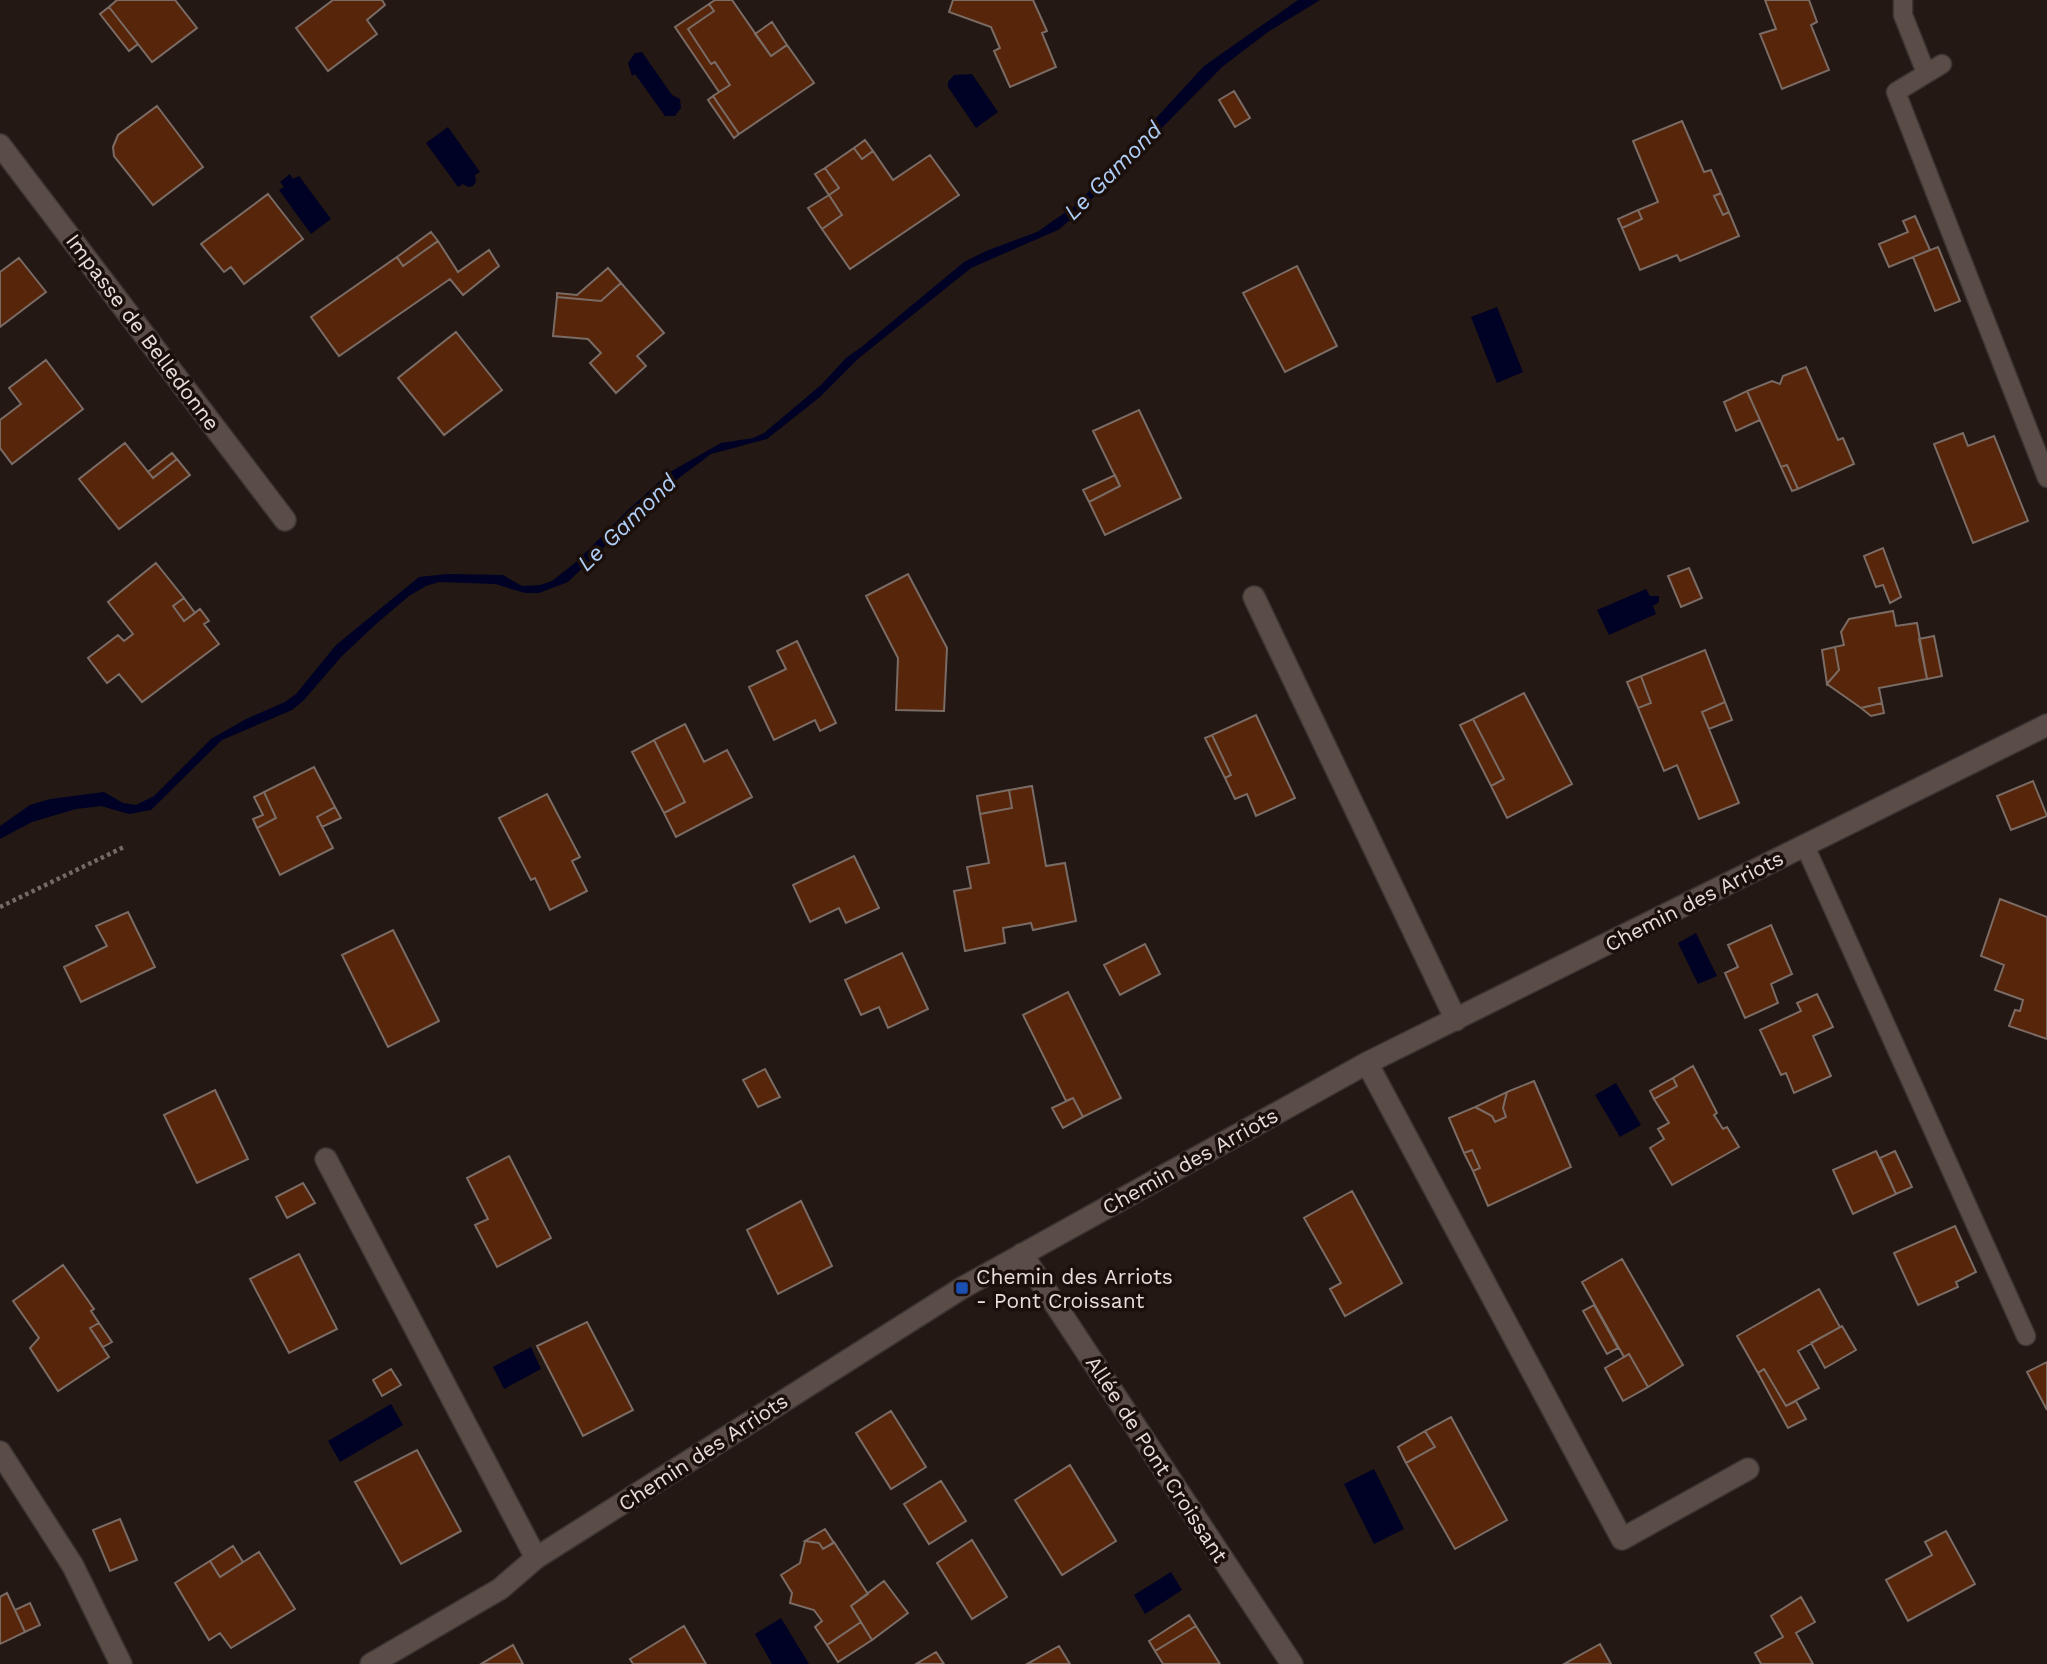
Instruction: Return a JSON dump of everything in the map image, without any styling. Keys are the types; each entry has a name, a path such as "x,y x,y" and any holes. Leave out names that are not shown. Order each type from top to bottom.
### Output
{"street":[{"name":"Impasse de Belledonne","path":"0,145 285,520"},
{"path":"1254,597 1456,1020"},
{"name":"Chemin des Arriots","path":"377,1662 500,1589 536,1558 841,1363 1022,1254 1367,1063 2047,725"},
{"path":"1367,1063 1622,1539 1748,1469"},
{"path":"326,1159 536,1558"},
{"name":"Allée de Pont Croissant","path":"1022,1254 1292,1664"},
{"path":"0,1452 73,1566 121,1664"}],"lane":[{"path":"1903,0 1903,15 1934,69 1896,92 2047,478"},
{"path":"1805,846 2026,1336"}],"path":[{"path":"0,907 124,847"}],"water":[{"name":"Le Gamond","path":"1298,0 1320,0 1268,32 1222,67 1058,230 971,268 859,358 820,397 767,439 711,454 663,490 568,582 539,593 525,593 495,584 439,582 426,586 409,596 376,624 292,710 222,740 151,810 129,814 101,806 76,809 32,822 0,839 0,826 30,805 50,799 104,792 123,803 136,805 154,796 211,739 296,694 336,645 419,577 447,574 503,575 522,586 552,581 576,562 670,472 721,443 753,438 764,433 821,385 846,358 964,262 1037,232 1076,205 1204,66"},
{"path":"642,52 672,95 680,99 681,108 675,116 665,116 635,74 632,76 628,63 635,53"},
{"path":"972,74 998,112 976,128 948,87 948,82 954,75"},
{"path":"448,127 480,172 475,175 476,182 473,186 463,184 458,187 426,143"},
{"path":"290,174 293,179 299,176 331,219 311,234 279,190 284,187 280,182"},
{"path":"1497,307 1523,372 1497,383 1471,317"},
{"path":"1646,589 1650,596 1659,596 1659,602 1653,606 1656,614 1609,635 1597,610"},
{"path":"1696,933 1717,976 1698,984 1678,943"},
{"path":"1616,1083 1641,1125 1620,1137 1595,1095"},
{"path":"531,1347 541,1369 504,1389 493,1367"},
{"path":"391,1404 403,1425 340,1462 328,1441"},
{"path":"1374,1469 1404,1529 1374,1544 1344,1484"},
{"path":"1171,1572 1182,1590 1145,1614 1134,1595"},
{"path":"781,1618 809,1664 772,1664 755,1634"}],"building":[{"path":"117,0 175,0 197,28 152,62 109,7"},
{"path":"333,0 382,0 385,5 367,20 377,34 328,71 296,28"},
{"path":"715,0 732,0 771,56 787,45 814,83 739,134 713,96 730,85 715,62 711,64 688,29 714,11 709,4"},
{"path":"953,0 1033,0 1047,31 1042,33 1056,67 1010,87 994,51 1000,48 991,27 949,12"},
{"path":"1765,0 1809,0 1817,22 1811,25 1829,70 1782,89 1760,34 1776,29"},
{"path":"709,4 714,11 688,29 711,64 715,62 730,85 719,92 675,27"},
{"path":"109,7 138,44 129,51 100,14"},
{"path":"772,22 787,45 771,56 755,34"},
{"path":"1234,91 1250,118 1235,127 1219,100"},
{"path":"713,96 739,134 734,138 708,100"},
{"path":"157,106 203,167 153,205 114,156 113,147 118,135"},
{"path":"1682,121 1704,172 1711,170 1721,193 1714,196 1723,215 1729,212 1739,236 1680,261 1677,255 1640,270 1622,228 1642,219 1638,210 1658,202 1633,141"},
{"path":"865,140 873,151 862,159 854,148"},
{"path":"854,148 862,159 873,151 893,180 930,155 959,195 850,269 822,229 842,215 829,195 839,188 825,168"},
{"path":"825,168 839,188 829,195 815,174"},
{"path":"1721,193 1729,212 1723,215 1714,196"},
{"path":"268,194 303,239 244,284 231,267 224,272 201,244"},
{"path":"829,195 842,215 822,229 808,208"},
{"path":"1638,210 1642,219 1622,228 1618,219"},
{"path":"1915,216 1930,250 1889,267 1879,244 1908,232 1903,221"},
{"path":"431,232 438,241 403,266 397,257"},
{"path":"438,241 458,272 489,250 499,266 463,295 450,279 339,356 311,317 397,257 403,266"},
{"path":"1938,247 1960,301 1935,311 1913,257"},
{"path":"19,258 46,292 0,327 0,272"},
{"path":"1297,266 1337,346 1285,372 1243,293"},
{"path":"608,268 621,283 601,301 557,297 557,293 577,295"},
{"path":"621,283 664,333 637,356 646,366 616,393 590,363 601,353 588,339 553,336 557,297 601,301"},
{"path":"456,332 502,390 444,435 398,378"},
{"path":"46,360 83,409 12,464 0,448 0,420 21,404 9,388"},
{"path":"1806,367 1838,440 1843,438 1854,464 1798,489 1787,465 1781,467 1747,391 1772,381 1780,384 1783,376"},
{"path":"1747,391 1760,420 1736,431 1724,402"},
{"path":"1139,410 1181,498 1105,535 1089,502 1120,486 1093,431"},
{"path":"1963,433 1968,446 1994,436 2028,521 1973,543 1934,444"},
{"path":"125,443 153,478 177,459 190,475 119,529 79,479"},
{"path":"172,453 177,459 153,478 148,472"},
{"path":"1787,465 1798,489 1792,491 1781,467"},
{"path":"1115,475 1120,486 1089,502 1083,490"},
{"path":"1883,548 1901,597 1890,603 1883,585 1876,587 1864,556"},
{"path":"156,563 184,598 173,606 184,621 200,609 209,621 204,624 219,644 142,702 119,674 107,683 88,658 118,635 124,641 133,634 108,602"},
{"path":"1689,568 1702,598 1681,607 1668,576"},
{"path":"908,574 947,648 944,711 896,710 898,658 866,596"},
{"path":"184,598 195,613 184,621 173,606"},
{"path":"1893,611 1896,626 1917,623 1927,679 1879,688 1882,703 1861,708 1827,684 1839,670 1835,647 1844,645 1841,632 1849,619"},
{"path":"1934,636 1942,676 1927,679 1919,639"},
{"path":"797,641 836,723 820,731 815,720 774,740 749,687 786,669 777,651"},
{"path":"1835,647 1839,670 1827,684 1822,650"},
{"path":"1705,650 1725,702 1702,712 1739,803 1699,819 1677,765 1664,771 1638,708 1651,703 1641,676"},
{"path":"1641,676 1651,703 1638,708 1627,682"},
{"path":"1524,693 1572,784 1507,818 1491,786 1504,779 1473,719"},
{"path":"1725,702 1732,720 1709,729 1702,712"},
{"path":"1882,703 1884,713 1871,716 1861,708"},
{"path":"1256,715 1295,798 1256,816 1247,794 1235,799 1225,778 1231,775 1212,735"},
{"path":"1473,719 1504,779 1491,786 1460,725"},
{"path":"685,724 704,762 727,750 752,797 676,837 664,813 685,802 654,740"},
{"path":"1212,735 1231,775 1225,778 1205,738"},
{"path":"654,740 685,802 664,813 632,752"},
{"path":"314,767 335,807 317,817 333,848 280,875 257,828 276,818 264,792"},
{"path":"2033,781 2047,816 2011,830 1997,796"},
{"path":"1032,786 1046,866 1065,863 1076,921 1033,930 1031,923 1003,928 1005,943 965,951 954,891 971,888 967,867 989,863 980,814 1012,808 1009,790"},
{"path":"1009,790 1012,808 980,814 977,796"},
{"path":"264,792 276,818 257,828 253,819 263,815 254,797"},
{"path":"547,794 580,857 572,861 587,891 550,910 535,878 531,880 499,818"},
{"path":"335,807 341,818 322,827 317,817"},
{"path":"854,856 879,908 846,923 839,908 810,922 793,885"},
{"path":"2000,899 2047,917 2047,1039 2009,1026 2015,1010 2020,1011 2023,1000 1995,990 2004,965 1981,956"},
{"path":"128,912 155,967 81,1002 64,967 107,946 96,926"},
{"path":"1771,925 1792,974 1771,984 1778,1003 1745,1018 1725,973 1738,967 1728,945"},
{"path":"393,930 439,1021 388,1047 342,955"},
{"path":"1145,944 1160,974 1120,995 1104,965"},
{"path":"902,953 928,1009 888,1028 879,1007 861,1015 845,980"},
{"path":"1068,992 1121,1098 1083,1117 1073,1098 1066,1101 1023,1015"},
{"path":"1817,994 1833,1027 1813,1036 1831,1076 1794,1093 1786,1073 1781,1075 1760,1030 1801,1011 1797,1003"},
{"path":"1693,1066 1717,1113 1714,1115 1723,1129 1727,1127 1739,1147 1672,1185 1650,1148 1664,1139 1658,1129 1669,1123 1654,1099 1677,1086 1673,1078"},
{"path":"765,1069 780,1097 758,1107 743,1080"},
{"path":"1673,1078 1677,1086 1654,1099 1650,1091"},
{"path":"1534,1081 1571,1167 1488,1206 1473,1171 1480,1168 1472,1150 1464,1153 1449,1118 1475,1107 1492,1116 1495,1122 1506,1117 1503,1108 1507,1092"},
{"path":"215,1090 248,1159 197,1183 164,1115"},
{"path":"1507,1092 1503,1108 1506,1117 1495,1122 1492,1116 1475,1107"},
{"path":"1073,1098 1083,1117 1063,1128 1052,1108"},
{"path":"1472,1150 1480,1168 1473,1171 1464,1153"},
{"path":"1876,1151 1896,1194 1853,1214 1833,1170"},
{"path":"1895,1151 1912,1187 1896,1194 1880,1158"},
{"path":"509,1156 551,1238 497,1267 475,1225 488,1219 467,1178"},
{"path":"303,1183 315,1203 287,1218 276,1197"},
{"path":"1352,1191 1402,1283 1345,1316 1330,1289 1341,1283 1304,1218"},
{"path":"801,1201 832,1266 778,1294 747,1230"},
{"path":"1955,1226 1976,1272 1956,1282 1958,1287 1918,1305 1894,1253"},
{"path":"299,1254 337,1329 289,1353 250,1279"},
{"path":"1622,1259 1683,1365 1648,1387 1629,1354 1624,1357 1582,1282"},
{"path":"63,1265 94,1309 91,1311 99,1323 90,1328 109,1357 58,1391 30,1348 39,1338 13,1301"},
{"path":"1819,1289 1840,1327 1798,1351 1819,1388 1786,1406 1764,1369 1758,1373 1737,1336"},
{"path":"1594,1305 1618,1348 1607,1354 1583,1311"},
{"path":"587,1322 633,1410 583,1436 537,1346"},
{"path":"99,1323 112,1342 103,1347 90,1328"},
{"path":"1842,1326 1856,1350 1825,1368 1811,1343"},
{"path":"1629,1354 1648,1387 1623,1401 1605,1368"},
{"path":"2047,1362 2047,1410 2027,1372"},
{"path":"391,1369 401,1385 382,1396 373,1380"},
{"path":"1764,1369 1786,1406 1796,1401 1806,1419 1788,1428 1758,1373"},
{"path":"891,1411 926,1467 891,1489 856,1433"},
{"path":"1451,1417 1507,1520 1455,1549 1406,1463 1435,1447 1425,1431"},
{"path":"1425,1431 1435,1447 1406,1463 1398,1447"},
{"path":"417,1450 461,1531 401,1564 355,1482"},
{"path":"1070,1465 1116,1541 1062,1575 1015,1500"},
{"path":"941,1481 966,1521 929,1544 904,1504"},
{"path":"120,1519 137,1560 110,1571 93,1530"},
{"path":"825,1529 834,1543 823,1549 819,1543 805,1541"},
{"path":"1946,1531 1975,1584 1908,1621 1886,1580 1932,1555 1925,1542"},
{"path":"972,1540 1007,1597 972,1619 937,1563"},
{"path":"805,1541 819,1543 823,1549 834,1542 868,1594 851,1606 861,1622 827,1645 815,1627 822,1621 814,1610 790,1603 792,1593 781,1575 800,1563"},
{"path":"233,1546 243,1562 220,1577 210,1561"},
{"path":"259,1552 295,1609 231,1648 220,1633 209,1640 175,1583 210,1561 220,1577"},
{"path":"884,1581 908,1613 872,1640 851,1606"},
{"path":"7,1593 25,1632 0,1644 0,1597"},
{"path":"1801,1597 1815,1622 1796,1633 1813,1664 1761,1664 1755,1653 1783,1637 1771,1616"},
{"path":"30,1603 40,1625 25,1632 15,1610"},
{"path":"1189,1615 1196,1626 1155,1651 1149,1641"},
{"path":"861,1622 872,1640 838,1662 827,1645"},
{"path":"684,1626 706,1664 633,1664 630,1659"},
{"path":"1196,1626 1220,1664 1163,1664 1155,1651"},
{"path":"1600,1644 1611,1664 1564,1664"},
{"path":"513,1645 523,1664 481,1664"},
{"path":"1059,1646 1070,1664 1027,1664"},
{"path":"936,1652 944,1664 916,1664"}],"place":[{"name":"Chemin des Arriots - Pont Croissant","path":"962,1288"}]}
